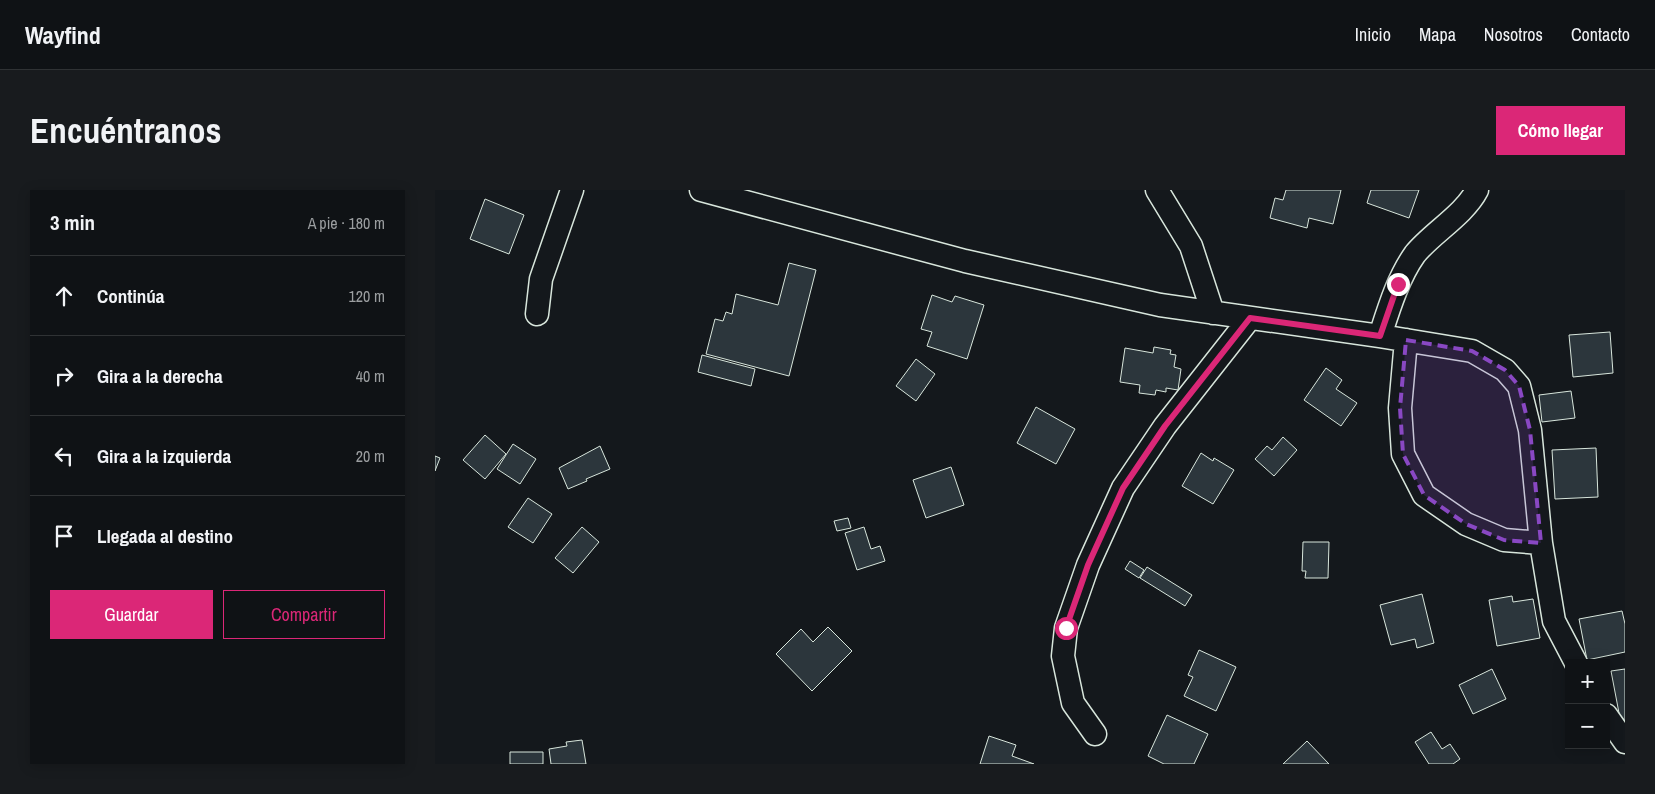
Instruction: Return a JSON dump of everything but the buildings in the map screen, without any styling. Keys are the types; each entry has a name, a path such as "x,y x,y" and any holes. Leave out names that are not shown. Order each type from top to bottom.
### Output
{"street":[{"path":"537,314 541,279 572,190"},
{"path":"701,190 965,262 1160,305 1380,336 1472,352 1505,370 1519,386 1530,430 1541,543 1554,621 1574,659"},
{"path":"1157,190 1191,246 1213,313"},
{"path":"1380,336 1398,284 1416,254 1451,220 1477,190"},
{"path":"1095,734 1073,704 1063,656 1066,628 1088,565 1123,488 1165,426 1250,318"},
{"path":"1406,340 1400,408 1403,454 1423,495 1466,524 1497,537 1505,540 1541,543"},
{"path":"1610,721 1625,742"}],"highlighted area":[{"path":"1406,340 1472,351 1505,370 1519,386 1530,430 1541,543 1504,540 1466,524 1424,495 1403,454 1400,408"}],"route":[{"path":"1066,628 1088,565 1123,488 1165,426 1250,318 1380,336 1398,284"}]}
